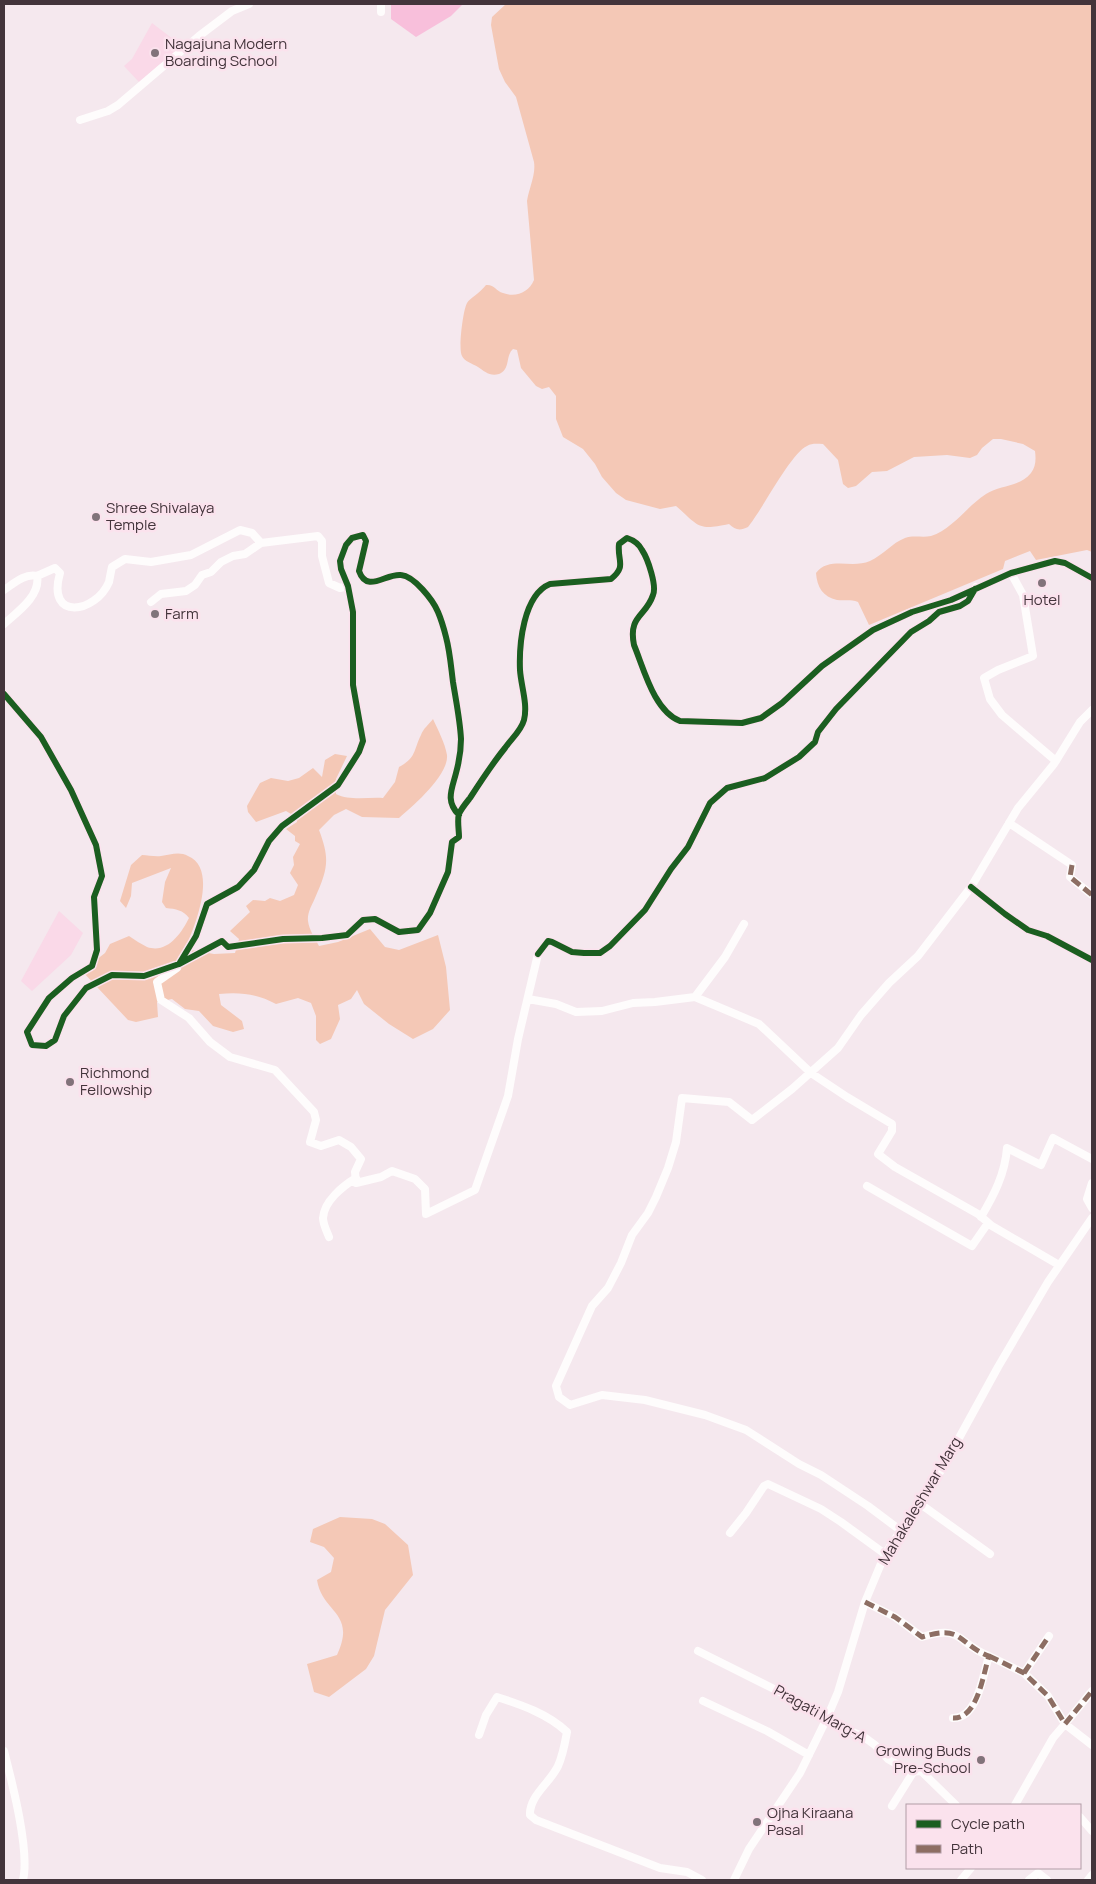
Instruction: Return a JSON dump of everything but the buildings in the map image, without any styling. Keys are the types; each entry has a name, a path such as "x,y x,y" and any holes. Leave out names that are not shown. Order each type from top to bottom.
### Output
{"street":[{"path":"80,120 108,111 118,105 232,11 249,4"},
{"path":"4,590 26,577 36,576 55,568 60,573 57,596 63,604 71,608 79,608 90,604 98,596 108,583 112,566 126,559 151,562 190,555 240,530 252,533 261,543"},
{"path":"179,964 196,936 207,904 238,887 254,870 269,842 282,826 338,784 359,752 363,740 353,685 353,612 348,586 341,569 342,553 352,538 363,535 366,541 359,571 363,579 367,582 379,581 400,574 409,577 420,587 438,611 446,637 461,740 459,758 451,786 451,801 459,815"},
{"path":"151,602 161,594 186,591 202,575 211,572 221,562 233,556 246,554 261,543 318,536 322,542 322,556 329,583 340,588 348,586"},
{"path":"976,587 968,601 960,606 939,612 929,621 910,632 836,709 818,732 815,742 799,757 765,778 727,788 710,803 688,847 671,869 645,910 610,946 600,953 584,953 572,952 548,941 538,954 518,1039 506,1103 475,1190 426,1214 424,1189 415,1179 392,1171 382,1177 356,1183 355,1172 361,1159 351,1147 339,1140 321,1146 310,1142 316,1120 314,1112 275,1070 230,1057 210,1042 189,1018 161,1000 157,982 203,952 283,939 347,935 363,920 375,919 399,932 418,930 430,913 448,872 452,842 459,837 459,815 494,762 519,732 525,718 520,654 527,612 535,597 544,586 610,579 617,574 621,567 619,544 627,538 638,544 642,549 654,593 651,600 635,620 632,635 634,645 660,705 674,719 680,721 742,723 761,718 782,703 822,666 873,630 912,612 951,600 976,587 1011,573 1055,560 1065,563 1092,578"},
{"path":"1011,573 1023,595 1031,634 1033,656 984,678 990,699 1002,715 1056,761"},
{"path":"4,624 28,602 36,590 38,582 36,576"},
{"path":"4,694 41,737 71,790 96,845 102,876 94,897 97,950 92,966 72,978 49,998 27,1032 32,1045 46,1046 55,1040 64,1016 86,988 112,975 144,976 179,964 222,941 228,947"},
{"path":"900,1530 822,1475 799,1464 746,1430 706,1415 645,1400 602,1395 570,1405 559,1398 556,1386 592,1306 608,1288 621,1263 632,1235 648,1214 656,1197 676,1142 682,1098 729,1102 752,1120 811,1073 838,1048 861,1015 889,983 918,956 971,887 1018,808 1056,761 1080,722 1092,710"},
{"path":"1009,823 1072,864 1070,877 1092,895"},
{"path":"971,887 1028,930 1047,936 1092,960"},
{"path":"695,997 725,956 744,924"},
{"path":"528,999 556,1004 576,1012 602,1011 634,1003 695,997 712,1002 759,1024 811,1073 847,1098 892,1124 892,1132 878,1154 895,1167 1059,1265"},
{"path":"867,1186 972,1246 985,1220 992,1197 1006,1164 1007,1148 1041,1165 1053,1138 1092,1159"},
{"path":"329,1237 323,1218 328,1205 337,1193 356,1178"},
{"path":"1092,1182 1087,1199 1092,1208"},
{"name":"Mahakaleshwar Marg","path":"734,1880 749,1849 800,1772 827,1718 838,1692 865,1602 885,1554 942,1468 1048,1282 1092,1218"},
{"path":"730,1534 764,1486 768,1484 821,1509 885,1554"},
{"path":"919,1503 990,1554"},
{"path":"865,1602 895,1617 922,1637 950,1631 989,1656 1024,1673 1048,1696 1065,1724 1092,1746"},
{"path":"1024,1673 1049,1636"},
{"name":"Pragati Marg-A","path":"698,1651 769,1686 839,1726 864,1737 875,1745 888,1759 910,1772 921,1772 955,1804"},
{"path":"954,1718 959,1718 971,1709 980,1691 989,1656"},
{"path":"1016,1804 1052,1738 1092,1691"},
{"path":"479,1736 486,1715 497,1697 555,1721 567,1732 562,1755 557,1767 529,1806 530,1815 536,1820 660,1868 687,1872 702,1880"},
{"path":"703,1702 767,1731 808,1755"},
{"path":"4,1751 13,1789 24,1856 23,1880"},
{"path":"892,1806 914,1771"},
{"path":"1081,1818 1092,1831"},
{"path":"961,1880 971,1869"},
{"path":"1029,1880 1037,1870 1047,1880"},
{"path":"1088,1880 1092,1875"}],"shaded area":[{"path":"391,4 463,4 451,16 416,37 391,19"},
{"path":"506,4 1092,4 1092,552 1087,550 1036,560 1030,551 1005,561 1003,569 869,625 858,602 832,599 824,594 819,587 816,573 827,565 856,564 870,561 905,538 928,537 939,533 986,494 1026,478 1035,466 1035,451 1023,444 993,439 977,455 970,458 947,455 914,457 887,471 872,472 856,486 848,488 843,484 838,460 823,444 811,444 800,451 793,459 748,527 738,529 733,528 729,524 704,527 694,522 676,506 660,509 626,500 616,493 602,477 595,464 583,449 563,437 556,419 556,396 549,387 542,389 536,386 521,368 517,350 513,349 509,355 507,366 503,372 496,375 487,373 465,359 461,352 461,338 465,307 468,301 486,285 503,293 513,295 525,291 534,280 527,201 533,177 534,162 516,97 505,82 499,69 491,25 492,17"},
{"name":"Nagajuna Modern Boarding School","path":"152,23 182,46 139,82 124,66 132,59"},
{"path":"433,719 445,746 446,763 436,781 421,798 399,818 362,817 346,809 334,815 319,830 325,849 326,864 323,879 310,909 308,921 312,934 319,946 338,942 370,929 385,947 399,950 438,935 446,967 450,1010 433,1029 413,1039 389,1024 364,1004 357,990 351,999 338,1005 340,1019 331,1039 320,1044 316,1040 316,1016 311,1003 298,998 276,1004 249,994 219,994 221,1005 242,1021 244,1029 233,1032 213,1026 199,1011 185,1009 172,999 157,1002 158,1017 136,1022 128,1020 82,971 105,953 110,944 129,936 147,947 161,948 177,936 189,918 179,910 166,908 162,902 165,882 171,868 132,883 131,896 126,908 120,901 131,865 142,855 181,854 188,856 197,863 202,873 202,900 185,949 214,954 235,953 239,939 230,931 250,912 246,906 253,900 265,901 270,898 280,901 294,895 298,885 290,873 294,865 293,857 300,844 295,841 295,836 286,829 297,822 296,817 286,811 256,822 248,812 247,806 260,783 271,778 288,781 299,778 313,768 322,777 325,760 335,754 347,756 336,779 336,794 353,798 383,798 395,782 399,767 412,757 422,733"},
{"path":"59,911 83,933 71,955 32,991 21,981"},
{"path":"340,1517 372,1519 385,1524 408,1545 413,1575 385,1610 374,1656 366,1669 329,1697 314,1692 307,1664 337,1655 342,1641 343,1630 341,1621 320,1591 317,1580 331,1572 334,1558 324,1547 310,1542 313,1529"}],"marked path":[{"path":"1072,865 1070,877 1092,895"},
{"path":"865,1602 895,1617 922,1637 946,1633 953,1634 989,1656 982,1684 974,1704 961,1716 953,1718"},
{"path":"1024,1673 1049,1636"},
{"path":"989,1656 1024,1673 1048,1696 1065,1724 1092,1691"}],"cycle path":[{"path":"4,694 41,737 71,790 96,845 102,876 94,897 97,950 92,966 72,978 49,998 27,1032 32,1045 46,1046 55,1040 64,1016 86,988 112,975 144,976 179,964 196,936 207,904 238,887 254,870 269,841 282,826 338,785 359,752 363,741 353,685 353,612 348,586 340,561 346,545 352,538 363,535 366,541 359,571 362,578 372,582 395,575 406,576 422,589 436,607 448,648 460,732 460,756 451,795 452,805 459,815"},
{"path":"179,964 222,941 228,947 283,939 347,935 363,920 375,919 399,932 418,930 430,913 448,872 452,842 459,837 458,819 460,812 523,724 525,701 520,670 520,648 528,609 541,590 550,584 611,579 620,567 619,544 627,538 634,541 641,548 649,566 654,585 650,602 633,628 634,645 657,699 671,716 680,721 742,723 761,718 782,703 822,666 873,630 912,612 951,600 1011,573 1055,561 1065,563 1092,578"},
{"path":"538,954 548,941 572,952 584,953 600,953 610,946 645,910 671,869 688,847 710,803 727,788 765,778 799,757 815,742 818,732 836,709 911,632 929,621 939,612 960,606 968,601 975,589"},
{"path":"971,887 1028,930 1047,936 1092,960"}],"place":[{"name":"Nagajuna Modern Boarding School","path":"155,53"},
{"name":"Shree Shivalaya Temple","path":"96,517"},
{"name":"Hotel","path":"1042,583"},
{"name":"Farm","path":"155,614"},
{"name":"Richmond Fellowship","path":"70,1082"},
{"name":"Growing Buds Pre-School","path":"981,1760"},
{"name":"Ojha Kiraana Pasal","path":"757,1822"}]}
